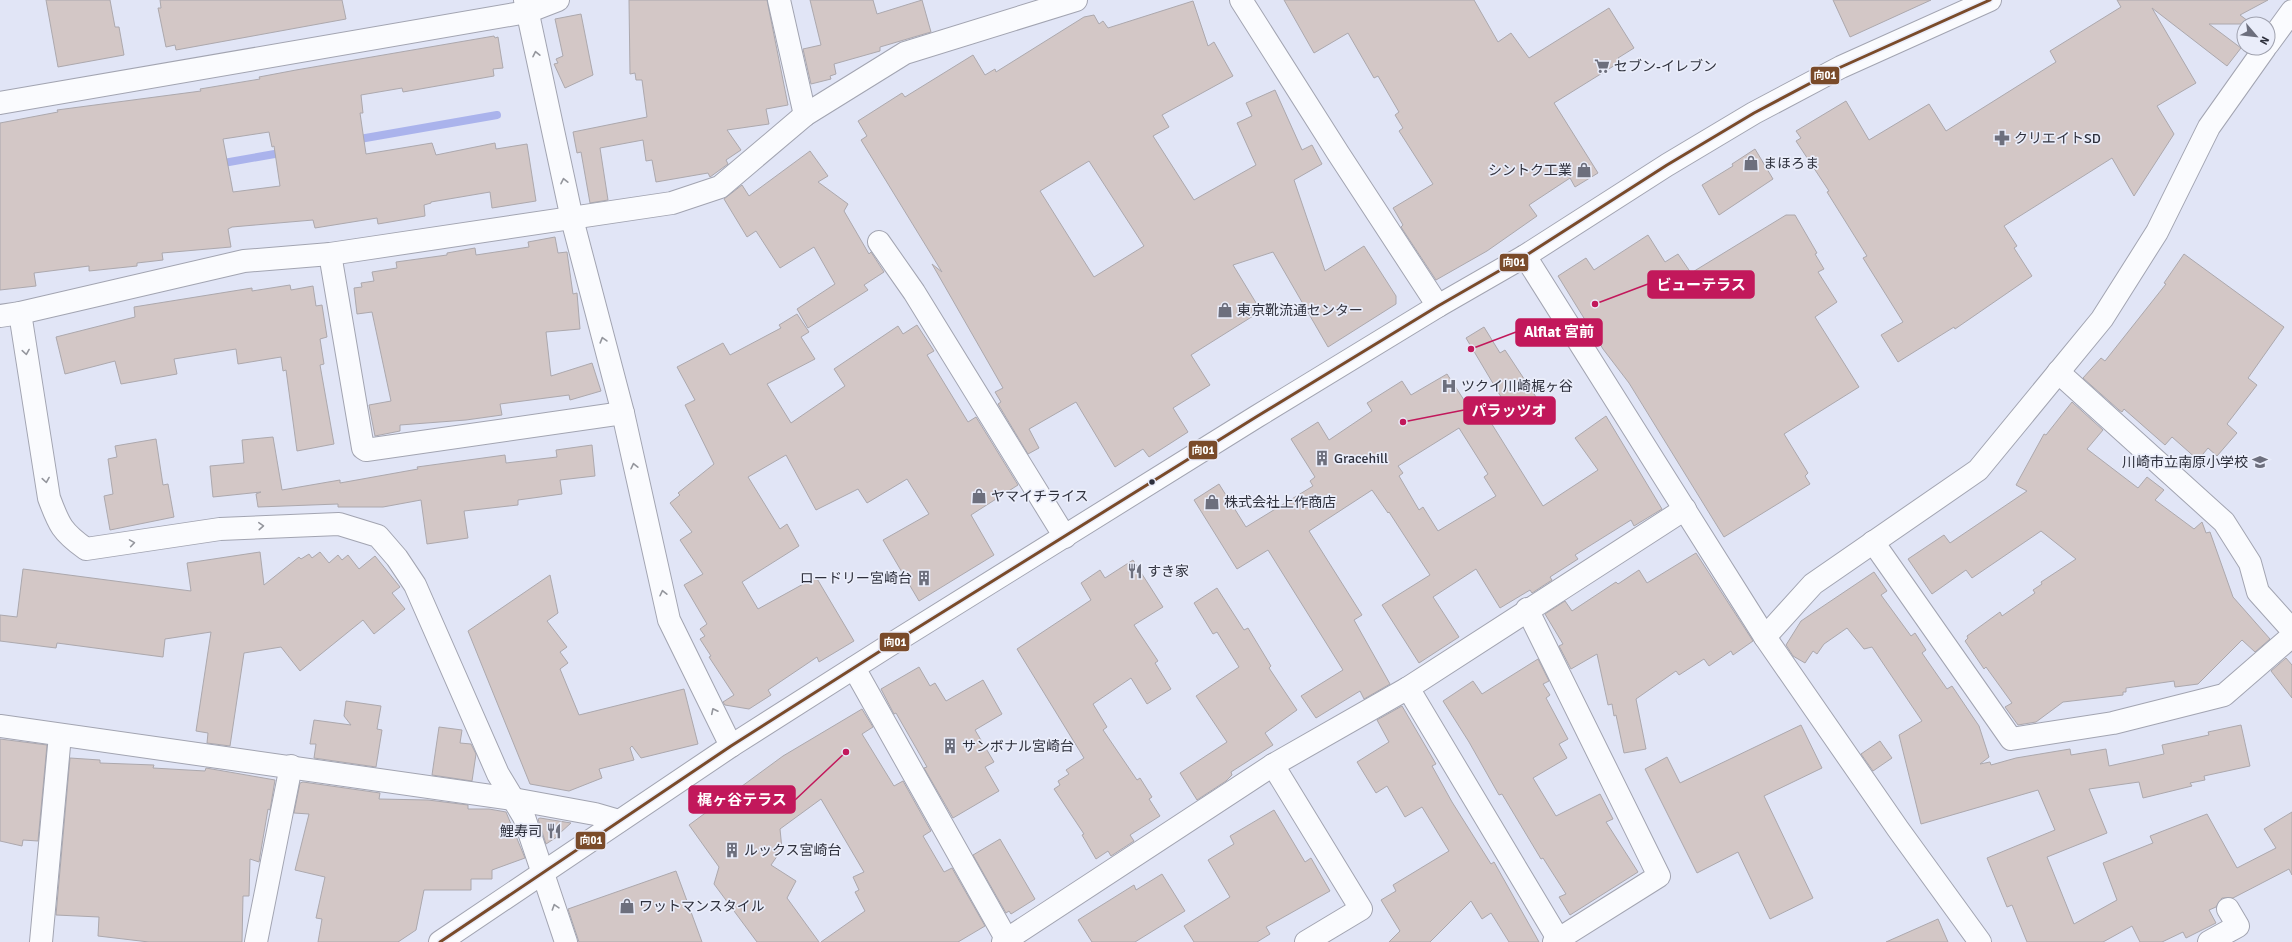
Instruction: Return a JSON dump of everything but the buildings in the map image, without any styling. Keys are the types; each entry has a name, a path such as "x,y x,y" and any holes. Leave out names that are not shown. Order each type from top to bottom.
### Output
{"street":[{"path":"0,102 558,0"},
{"path":"779,0 805,115"},
{"path":"566,942 544,871 524,817 498,774 415,585 397,558 378,536 339,524 220,529 86,549 70,538 59,525 49,498 10,315 244,260 330,254 672,203 720,187 805,115 905,53 1076,0"},
{"path":"1241,0 1338,153 1438,306"},
{"path":"440,942 731,746 854,668 1438,306 1525,256 1667,165 1754,113 1841,67 1990,0"},
{"path":"526,6 572,219 623,412 669,620 731,746"},
{"path":"2276,33 2292,11"},
{"path":"1765,637 1813,584 1978,470 2102,318 2157,232 2209,127 2259,56"},
{"path":"880,242 914,292 1065,537"},
{"path":"330,254 363,448 366,450 623,412"},
{"path":"1525,256 1765,637 1898,829 1980,942"},
{"path":"2058,372 2224,522 2250,563 2258,592 2292,630"},
{"path":"854,668 1006,941 1274,765 1408,688 1528,609 1685,509"},
{"path":"1873,542 2011,739 2114,723 2224,695 2292,636"},
{"path":"1408,688 1558,941 1659,876 1528,609"},
{"path":"0,726 291,766 513,799 595,814 619,821"},
{"path":"41,942 60,735"},
{"path":"1274,765 1361,909 1306,942"},
{"path":"256,942 291,766"},
{"path":"2209,942 2238,926 2228,909"}],"waterway":[{"path":"354,140 497,115"},
{"path":"218,164 286,152"}],"transit line":[{"name":"向01","path":"440,942 731,746 885,648 1256,417 1438,306 1525,256 1667,165 1754,113 1841,67 1990,0"}],"place":[{"name":"セブン-イレブン","path":"1602,66"},
{"name":"クリエイトSD","path":"2002,138"},
{"name":"まほろま","path":"1751,163"},
{"name":"シントク工業","path":"1584,170"},
{"name":"ビューテラス","path":"1595,304"},
{"name":"東京靴流通センター","path":"1225,310"},
{"name":"Alflat 宮前","path":"1471,349"},
{"name":"ツクイ川崎梶ヶ谷","path":"1449,386"},
{"name":"パラッツオ","path":"1403,422"},
{"name":"Gracehill","path":"1322,458"},
{"name":"川崎市立南原小学校","path":"2260,462"},
{"name":"ヤマイチライス","path":"979,496"},
{"name":"株式会社上作商店","path":"1212,502"},
{"name":"すき家","path":"1135,571"},
{"name":"ロードリー宮崎台","path":"924,578"},
{"name":"サンボナル宮崎台","path":"950,746"},
{"name":"梶ヶ谷テラス","path":"846,752"},
{"name":"鯉寿司","path":"554,831"},
{"name":"ルックス宮崎台","path":"732,850"},
{"name":"ワットマンスタイル","path":"627,906"}]}
